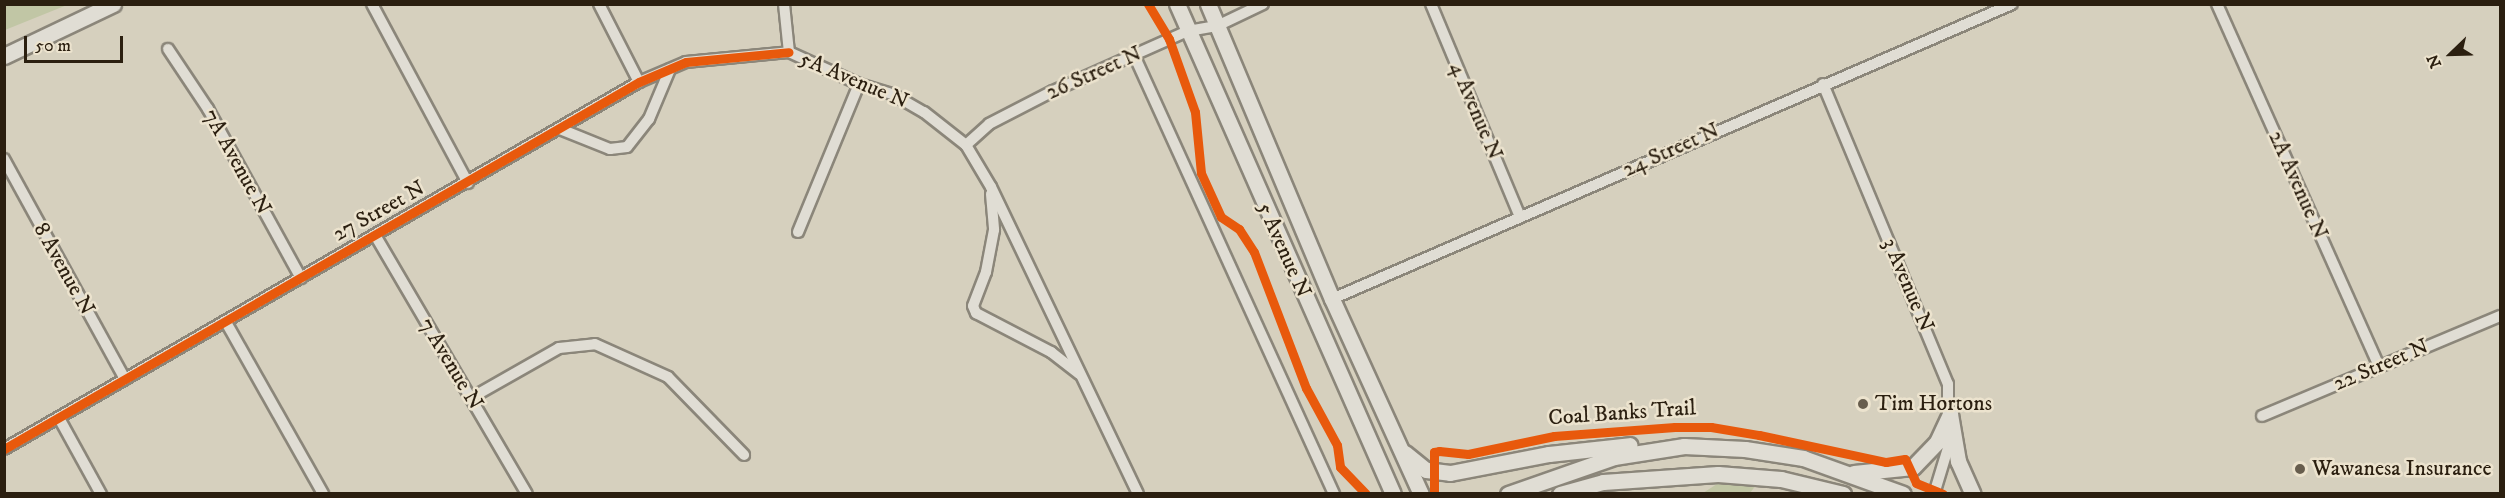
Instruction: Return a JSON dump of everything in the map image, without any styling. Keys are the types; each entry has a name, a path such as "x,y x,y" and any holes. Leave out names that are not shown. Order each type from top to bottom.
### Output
{"main road":[{"path":"4,56 113,4"},
{"name":"5 Avenue N","path":"1177,4 1393,494"},
{"name":"5 Avenue N","path":"1208,4 1332,299 1421,494"},
{"path":"1849,474 1913,467 1937,442 1950,414"},
{"path":"1950,414 1958,460 1974,494"},
{"path":"1508,494 1614,457 1666,447"},
{"path":"1401,450 1426,470 1450,474 1594,448 1714,447 1774,453 1849,474 1903,494"},
{"path":"1560,494 1603,482 1719,474 1781,479 1843,494"}],"street":[{"path":"372,4 468,183"},
{"path":"599,4 639,82"},
{"path":"784,4 789,52"},
{"name":"26 Street N","path":"966,145 989,124 1134,55 1188,31 1217,26 1263,4"},
{"name":"4 Avenue N","path":"1431,4 1520,218"},
{"name":"24 Street N","path":"1332,299 1823,84 2012,4"},
{"name":"2A Avenue N","path":"2217,4 2379,366"},
{"name":"7A Avenue N","path":"168,49 208,109 301,278"},
{"name":"27 Street N","path":"4,449 125,379 227,324 301,278 639,82 686,62 789,52"},
{"name":"5A Avenue N","path":"789,52 859,84 894,94 924,112 966,145 991,187 1138,494"},
{"path":"1134,55 1334,494"},
{"path":"560,129 610,149 627,147 649,119 670,69"},
{"path":"798,232 859,84"},
{"name":"3 Avenue N","path":"1823,84 1942,364 1950,414 1948,448 1934,494"},
{"name":"8 Avenue N","path":"4,159 125,379"},
{"name":"5A Avenue N","path":"991,187 994,230 986,272 973,306 976,313 1051,352 1084,378"},
{"name":"7 Avenue N","path":"375,235 527,494"},
{"name":"22 Street N","path":"2262,416 2500,316"},
{"path":"227,324 323,494"},
{"path":"471,398 559,348 595,345 668,377 744,455"},
{"path":"59,418 101,494"}],"green space":[{"path":"5,4 67,4 67,5 5,30"},
{"path":"1717,484 1756,485 1750,493 1703,493"}],"cycle path":[{"path":"1148,4 1169,39 1195,112 1201,173 1221,217 1239,229 1254,252 1306,388 1337,445 1340,467 1366,494"},
{"path":"4,449 639,82 686,62 789,52"},
{"name":"Coal Banks Trail","path":"1434,494 1434,452 1468,454 1554,436 1675,427 1711,427 1886,462 1905,459 1916,483 1943,494"}],"place":[{"name":"Tim Hortons","path":"1863,404"},
{"name":"Wawanesa Insurance","path":"2300,469"}]}
